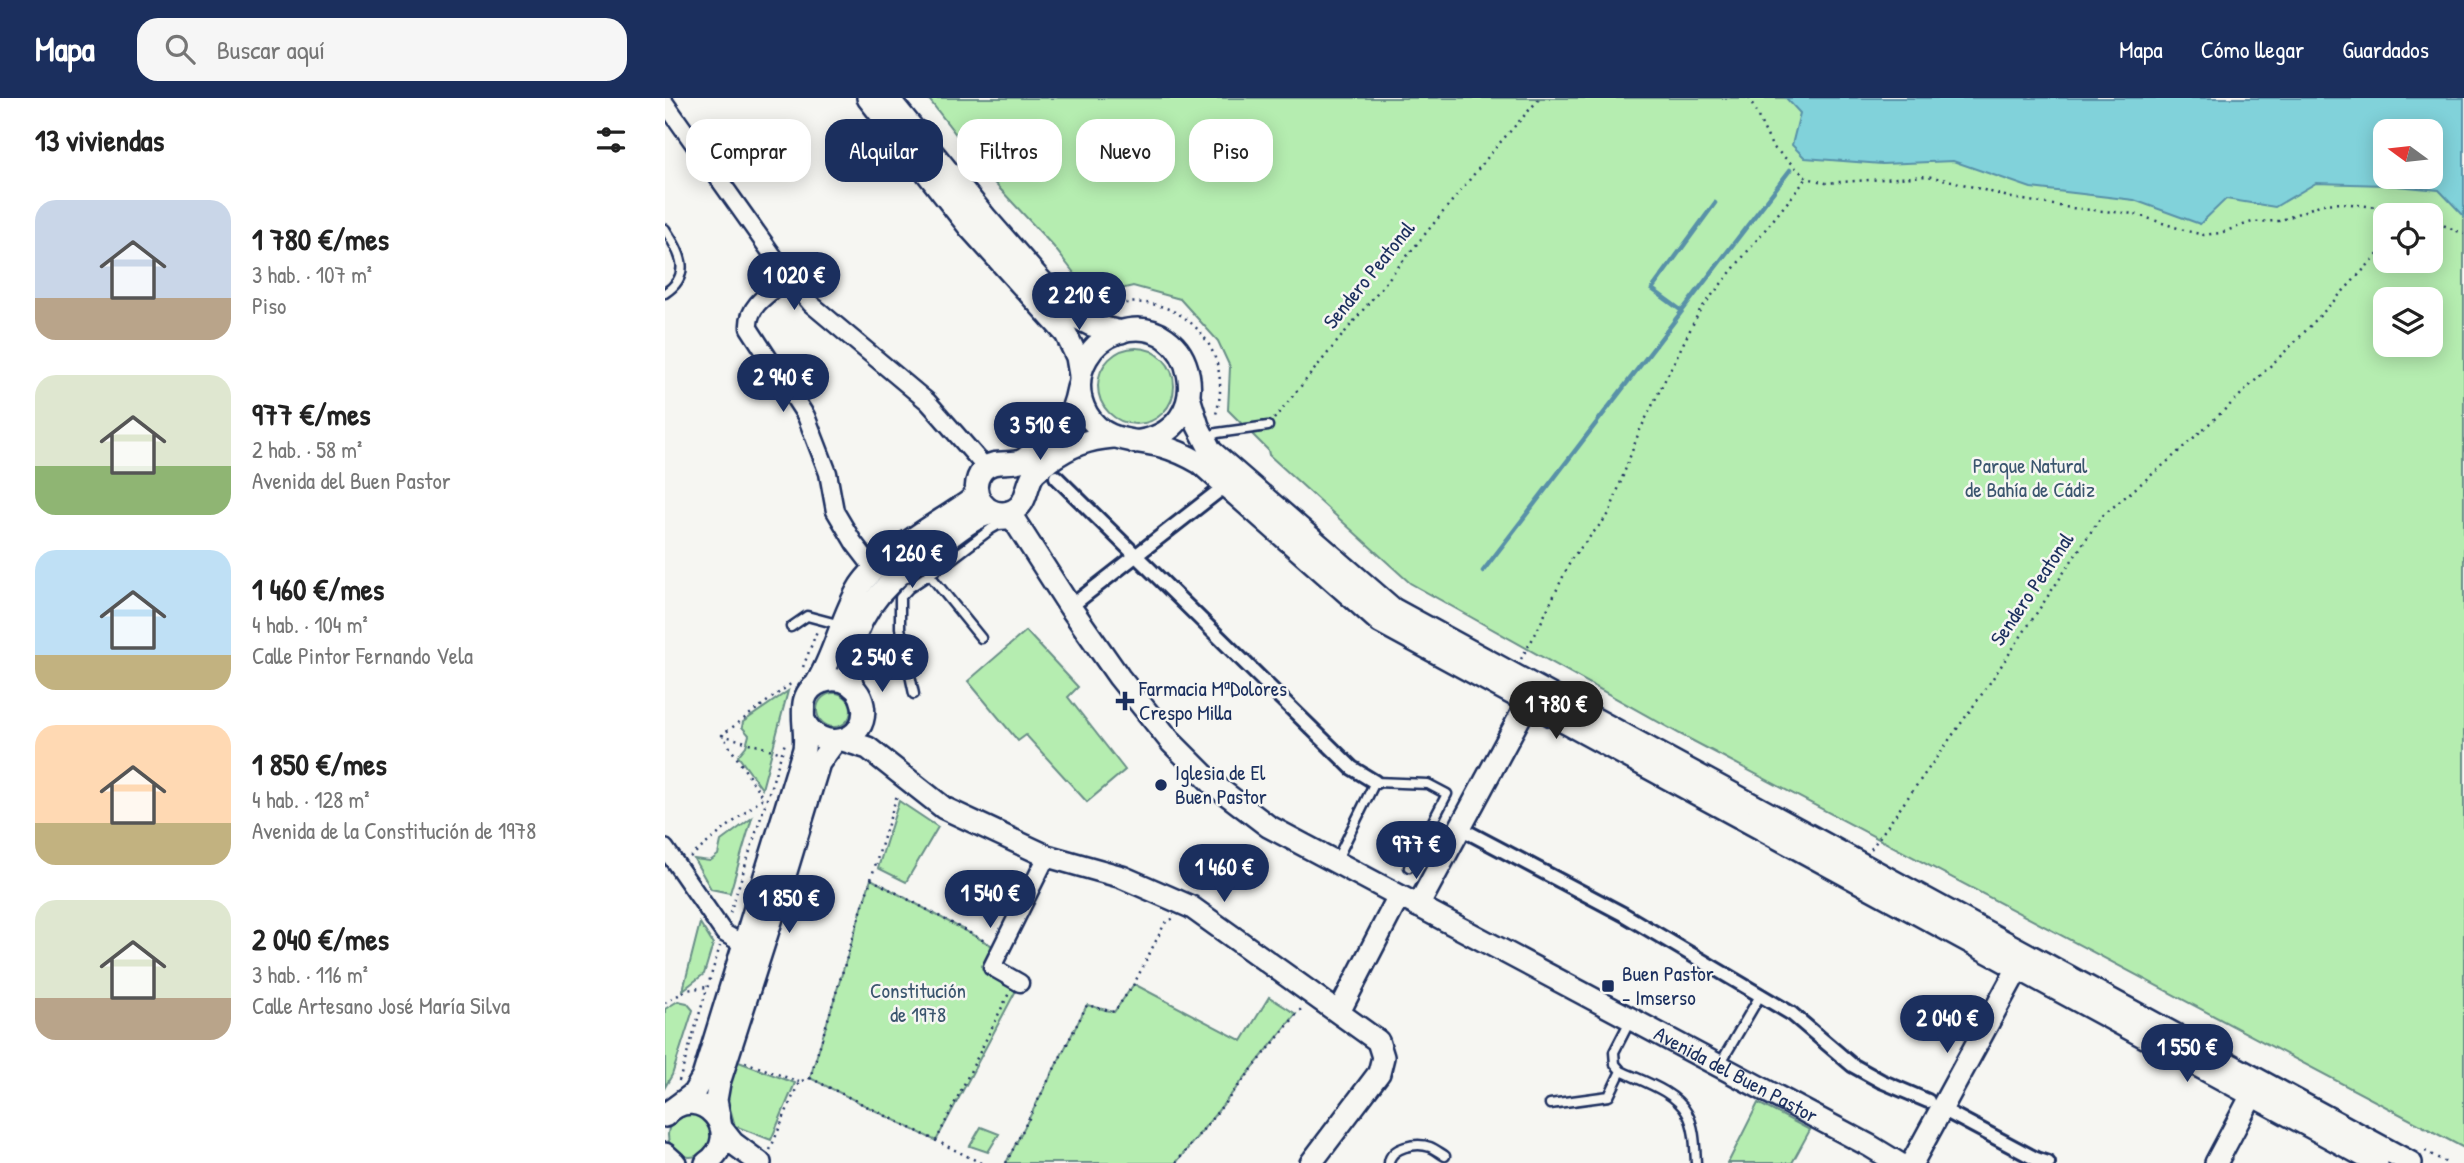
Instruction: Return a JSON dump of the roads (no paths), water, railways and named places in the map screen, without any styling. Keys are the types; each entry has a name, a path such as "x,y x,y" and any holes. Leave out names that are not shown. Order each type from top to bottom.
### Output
{"street":[{"path":"868,98 970,228 1066,334 1077,358 1083,407 1095,425 1113,437"},
{"path":"888,98 985,217 1070,314 1091,325 1121,332 1146,331 1166,339 1174,346 1186,364 1191,386 1181,417 1156,437 1135,442"},
{"path":"665,103 789,278 811,304 928,402 986,468"},
{"path":"789,278 754,306 750,313 749,328 806,416 828,472 835,511 874,569"},
{"path":"669,1111 693,1094 703,1077 801,759 806,739 803,704 822,676 839,630 862,583 874,569 971,500 976,492 978,478 986,468 994,463 1023,460 1062,429 1072,412 1079,380 1089,355 1104,339 1121,332"},
{"path":"1189,397 1210,436 1211,451 1393,609 1515,675 1865,853 2022,960 2252,1095 2377,1163"},
{"path":"868,748 870,740 863,717 862,701 853,687 849,664 852,645 871,602 907,567 980,516 1007,516 1021,504 1036,472 1065,449 1091,439 1113,437 1160,446 1200,463 1380,622 2022,960 2418,1157"},
{"path":"1008,463 1025,476 1027,491"},
{"path":"1056,477 1352,768 1375,782"},
{"path":"1070,607 1225,486"},
{"path":"976,492 983,505 1007,516"},
{"name":"Avenida del Buen Pastor","path":"1007,516 1119,677 1171,742 1213,784 1268,826 1898,1163"},
{"path":"816,684 839,680 853,687"},
{"path":"1418,906 1528,702"},
{"path":"709,1161 721,1146 721,1126 716,1100 719,1083 819,764 839,741 856,731 863,717"},
{"path":"804,720 819,738 868,748 944,808 1047,856 1122,877 1191,907 1378,1041 1384,1057 1379,1073 1311,1163"},
{"path":"1460,828 1623,914 1761,995 1792,1014 1852,1065 2048,1163"},
{"path":"665,848 724,933 743,944"},
{"path":"1018,982 992,967 1047,856"},
{"path":"1339,1012 1399,896"},
{"path":"1912,1163 1935,1105 2022,960"},
{"path":"2216,1163 2252,1095"},
{"path":"669,1111 685,1104 701,1105 709,1109 733,1143 765,1157"},
{"path":"665,1154 675,1163"},
{"path":"709,1161 732,1160 747,1163"}],"lane":[{"path":"665,229 682,262 678,280 665,293"},
{"path":"1210,436 1268,426"},
{"path":"914,694 900,628 900,598 909,588 1007,516"},
{"path":"929,575 981,638"},
{"path":"791,627 807,616 839,630"},
{"path":"1336,862 1375,782 1428,784 1447,794 1409,867"},
{"path":"1718,1066 1761,995"},
{"path":"1631,1018 1613,1056 1615,1064 1621,1071 1680,1102 1688,1114 1692,1128 1696,1163"},
{"path":"1550,1104 1609,1096 1621,1071"},
{"path":"1389,1163 1391,1154 1399,1148 1428,1145 1445,1156"}],"water":[{"path":"1786,98 2464,98 2464,216 2439,190 2428,189 2443,189 2443,119 2373,119 2373,185 2316,183 2275,207 2226,199 2200,224 2134,200 2031,188 1953,161 1882,164 1805,158 1792,145 1800,113"}],"waterway":[{"path":"1483,571 1790,170"},
{"path":"1682,311 1652,289 1715,203"}],"place":[{"name":"Farmacia MªDolores Crespo Milla","path":"1125,701"},
{"name":"Iglesia de El Buen Pastor","path":"1161,785"},
{"name":"Buen Pastor - Imserso","path":"1608,986"}],"park label":[{"name":"Parque Natural de Bahía de Cádiz","path":"2030,478"},
{"name":"Constitución de 1978","path":"918,1003"}]}
